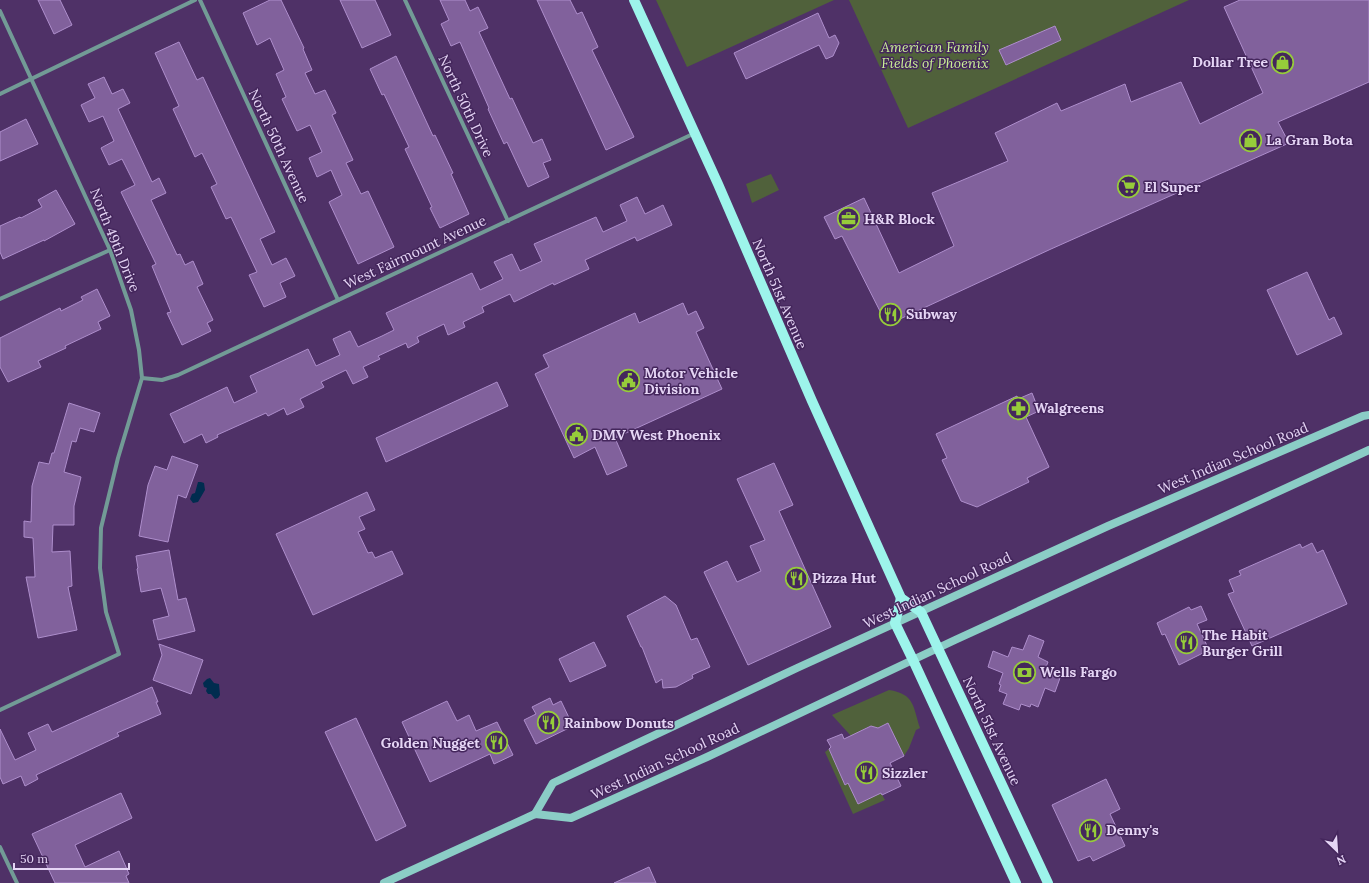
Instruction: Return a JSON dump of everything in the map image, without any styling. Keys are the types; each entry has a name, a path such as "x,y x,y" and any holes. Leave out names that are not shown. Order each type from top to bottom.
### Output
{"main road":[{"name":"North 51st Avenue","path":"634,0 695,133 901,598 920,612 1048,883"},
{"name":"West Indian School Road","path":"1369,415 1363,416 1108,526 895,623 553,783 535,814 571,818 1369,450"},
{"path":"901,598 895,623 1016,883"},
{"path":"384,883 535,814"}],"street":[{"path":"0,94 32,80 195,0"},
{"name":"North 50th Avenue","path":"200,0 338,300"},
{"name":"North 50th Drive","path":"405,0 508,221"},
{"name":"North 49th Drive","path":"0,11 110,250 131,310 139,350 142,378 118,458 101,528 100,568 106,612 119,654 0,710"},
{"name":"West Fairmount Avenue","path":"142,378 162,380 178,375 254,338 695,133"},
{"path":"0,299 110,250"},
{"path":"0,847 17,883"}],"green space":[{"path":"656,0 834,0 687,67"},
{"name":"American Family Fields of Phoenix","path":"849,0 1189,0 908,128"},
{"path":"771,174 779,190 752,203 746,184"},
{"path":"889,690 898,692 908,698 914,708 920,728 916,730 904,756 888,723 878,728 870,726 851,736 832,715"},
{"path":"829,749 845,784 848,783 881,793 885,800 853,814 825,752"}],"water":[{"path":"198,482 204,483 205,490 198,502 193,503 190,499 192,494 195,493"},
{"path":"210,678 214,683 219,684 220,695 215,699 211,694 208,694 206,691 207,688 204,687 203,683"}],"building":[{"path":"38,0 60,0 72,25 54,34"},
{"path":"270,0 281,0 304,48 303,49 312,70 305,73 315,94 325,90 336,113 332,115 353,160 346,163 361,194 368,191 394,247 358,264 329,202 342,195 331,170 317,177 309,158 322,152 310,125 297,131 282,99 286,97 276,74 284,70 270,38 257,45 243,13"},
{"path":"340,0 375,0 391,35 362,48"},
{"path":"440,0 465,0 470,11 478,7 488,28 479,32 510,99 512,98 533,143 542,139 551,160 543,163 549,177 528,187 507,142 504,144 460,42 451,46 441,24 449,20"},
{"path":"537,0 570,0 577,14 582,12 598,47 592,50 634,137 606,150"},
{"path":"1240,0 1369,0 1369,82 1278,122 1289,143 1051,249 887,325 842,236 835,239 824,217 864,198 899,273 954,246 932,193 1008,161 995,133 1057,103 1061,111 1125,84 1131,102 1181,82 1200,124 1263,93 1224,7"},
{"path":"818,13 829,38 835,35 839,43 833,56 826,59 819,45 746,79 734,53"},
{"path":"1055,26 1061,40 1006,65 999,50"},
{"path":"179,42 197,80 203,77 275,232 260,239 272,265 286,258 295,276 280,283 286,297 264,307 249,275 257,272 231,217 226,219 211,187 217,184 202,153 195,157 173,109 179,106 155,53"},
{"path":"396,56 433,136 435,135 453,173 451,174 469,214 440,228 405,149 409,147 384,94 382,95 370,69"},
{"path":"104,77 112,94 123,89 130,103 118,109 152,182 159,178 166,193 151,200 177,255 180,254 185,265 193,261 203,284 197,287 213,320 207,323 211,331 182,345 167,313 171,312 152,266 156,264 121,192 135,185 122,159 109,165 101,148 114,141 103,116 89,122 81,105 95,98 88,84"},
{"path":"26,119 38,144 0,161 0,132"},
{"path":"56,190 75,224 44,241 3,259 0,252 0,226 20,217 21,218 42,207 38,200"},
{"path":"637,197 645,214 663,205 672,225 637,241 635,237 585,260 589,269 554,285 553,283 514,302 510,294 482,307 484,312 463,322 465,327 448,335 444,324 417,337 419,342 408,348 406,343 378,356 380,359 363,367 368,377 353,384 346,370 321,382 324,387 300,399 304,407 287,415 284,408 268,416 266,413 217,435 218,437 206,443 202,434 184,443 170,414 227,387 234,403 257,392 250,376 308,349 316,366 340,355 333,339 350,331 358,347 382,336 394,330 386,313 472,273 480,290 503,279 494,262 512,254 520,271 542,261 534,244 596,217 603,232 627,221 620,205"},
{"path":"1307,272 1329,320 1334,317 1342,334 1297,355 1267,290"},
{"path":"97,289 110,316 98,322 101,329 38,361 41,367 8,382 0,367 0,338 60,308 61,311 83,300 81,297"},
{"name":"Motor Vehicle Division","path":"683,303 688,315 696,311 704,328 696,332 722,389 615,438 627,466 607,475 595,447 574,458 535,374 549,367 543,355 635,313 639,323"},
{"path":"497,382 508,406 386,462 376,438"},
{"name":"Walgreens","path":"1032,393 1039,411 1026,417 1049,467 1027,478 1029,482 977,507 961,501 942,460 947,458 936,434 1017,396 1018,399"},
{"path":"69,403 100,413 94,432 80,428 76,442 72,441 64,472 81,477 74,506 74,525 53,525 52,552 70,551 72,586 68,587 77,630 38,638 26,577 35,577 33,538 24,537 24,521 31,522 32,486 39,462 49,464 52,453 54,453"},
{"path":"172,456 198,465 186,498 178,495 168,542 139,536 148,485 155,466 167,470"},
{"path":"774,463 793,505 779,511 831,627 748,665 704,572 727,561 737,582 761,571 750,546 765,540 737,479"},
{"path":"367,492 375,510 359,517 365,529 358,532 368,553 372,552 375,558 392,551 403,574 313,615 276,534"},
{"path":"1312,543 1317,553 1323,550 1347,604 1252,646 1228,594 1234,592 1229,580 1241,575 1239,571 1300,544 1302,548"},
{"path":"169,550 178,600 186,598 195,631 158,640 153,620 169,616 161,588 141,592 136,556"},
{"path":"665,596 676,605 691,640 697,638 710,667 692,675 693,678 676,687 663,688 662,679 656,683 642,647 627,616"},
{"name":"The Habit Burger Grill","path":"1201,606 1207,620 1197,624 1209,650 1179,665 1165,634 1162,635 1157,623 1189,607 1191,610"},
{"name":"Wells Fargo","path":"1029,635 1044,641 1038,657 1048,662 1044,672 1060,678 1055,692 1045,688 1038,707 1031,704 1030,707 1021,704 1019,710 1003,704 1007,694 999,691 1001,685 999,684 1003,673 988,667 993,651 1008,657 1012,647 1023,650"},
{"path":"594,642 606,666 570,682 559,659"},
{"path":"159,644 203,660 191,694 153,680 162,655"},
{"path":"152,687 161,714 117,733 119,736 36,775 38,779 25,786 21,776 3,784 0,777 0,729 15,760 36,750 28,733 48,724 52,732"},
{"name":"Rainbow Donuts","path":"550,698 553,705 561,701 573,726 536,744 524,720 536,714 532,707"},
{"path":"447,701 457,721 469,715 476,731 497,722 513,755 494,764 490,754 430,782 402,722"},
{"path":"356,718 406,826 376,841 325,732"},
{"name":"Sizzler","path":"888,723 904,756 890,763 901,786 882,795 881,793 858,804 848,783 845,785 829,749 831,747 827,740 842,734 844,739 871,726 878,728"},
{"name":"Denny's","path":"1106,779 1120,809 1110,814 1125,846 1093,861 1090,856 1078,861 1052,805"},
{"path":"121,793 132,818 75,845 85,867 119,851 129,874 126,876 129,883 55,883 32,834"},
{"path":"649,867 656,883 614,883"}],"place":[{"name":"Dollar Tree","path":"1283,62"},
{"name":"La Gran Bota","path":"1251,140"},
{"name":"El Super","path":"1129,187"},
{"name":"H&R Block","path":"849,219"},
{"name":"Subway","path":"891,314"},
{"name":"Motor Vehicle Division","path":"629,381"},
{"name":"Walgreens","path":"1019,408"},
{"name":"DMV West Phoenix","path":"576,435"},
{"name":"Pizza Hut","path":"796,578"},
{"name":"The Habit Burger Grill","path":"1187,643"},
{"name":"Wells Fargo","path":"1024,672"},
{"name":"Rainbow Donuts","path":"549,723"},
{"name":"Golden Nugget","path":"496,743"},
{"name":"Sizzler","path":"867,773"},
{"name":"Denny's","path":"1091,830"}]}
